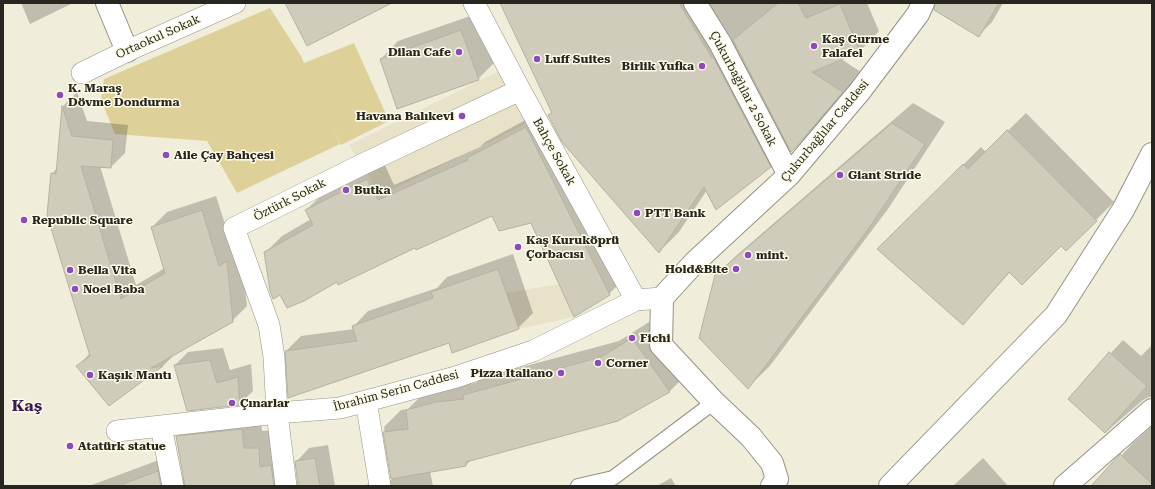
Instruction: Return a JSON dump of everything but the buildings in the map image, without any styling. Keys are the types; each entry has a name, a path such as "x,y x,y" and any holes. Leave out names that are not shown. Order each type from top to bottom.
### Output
{"street":[{"path":"107,3 127,51"},
{"name":"Ortaokul Sokak","path":"82,73 127,51 235,3"},
{"name":"Bahçe Sokak","path":"474,3 520,90 636,300"},
{"name":"Çukurbağlılar 2 Sokak","path":"695,3 720,43 789,175"},
{"name":"Çukurbağlılar Caddesi","path":"662,298 695,262 789,175 860,91 918,14 923,3"},
{"name":"Öztürk Sokak","path":"277,413 274,357 269,324 234,228 361,165 520,90"},
{"path":"890,486 1056,315 1123,210 1152,154"},
{"path":"636,300 662,298 661,345 714,402 751,437 772,463 777,479 772,486"},
{"name":"İbrahim Serin Caddesi","path":"117,431 277,413 340,408 456,377 533,350 636,300"},
{"path":"366,401 380,486"},
{"path":"1065,486 1152,410"},
{"path":"277,413 286,486"},
{"path":"161,426 173,486"}],"lane":[{"path":"578,486 613,478 714,402"}],"shaded area":[{"path":"270,8 304,63 354,43 389,121 341,145 332,127 340,144 237,193 207,141 115,134 101,100 104,79"},
{"path":"501,70 536,119 380,196 349,145"},
{"path":"559,284 574,317 519,329 506,293"}],"place":[{"name":"Kaş Gurme Falafel","path":"814,46"},
{"name":"Dilan Cafe","path":"459,52"},
{"name":"Luff Suites","path":"537,59"},
{"name":"Birlik Yufka","path":"702,66"},
{"name":"K. Maraş Dövme Dondurma","path":"60,95"},
{"name":"Havana Balıkevi","path":"462,116"},
{"name":"Aile Çay Bahçesi","path":"166,155"},
{"name":"Giant Stride","path":"840,175"},
{"name":"Butka","path":"346,190"},
{"name":"PTT Bank","path":"637,213"},
{"name":"Republic Square","path":"24,220"},
{"name":"Kaş Kuruköprü Çorbacısı","path":"518,247"},
{"name":"mint.","path":"748,255"},
{"name":"Hold&Bite","path":"736,269"},
{"name":"Bella Vita","path":"70,270"},
{"name":"Noel Baba","path":"75,289"},
{"name":"Fichi","path":"632,338"},
{"name":"Corner","path":"598,363"},
{"name":"Pizza Italiano","path":"561,373"},
{"name":"Kaşık Mantı","path":"90,375"},
{"name":"Çınarlar","path":"232,403"},
{"name":"Atatürk statue","path":"70,446"}],"district":[{"name":"Kaş","path":"27,406"}]}
